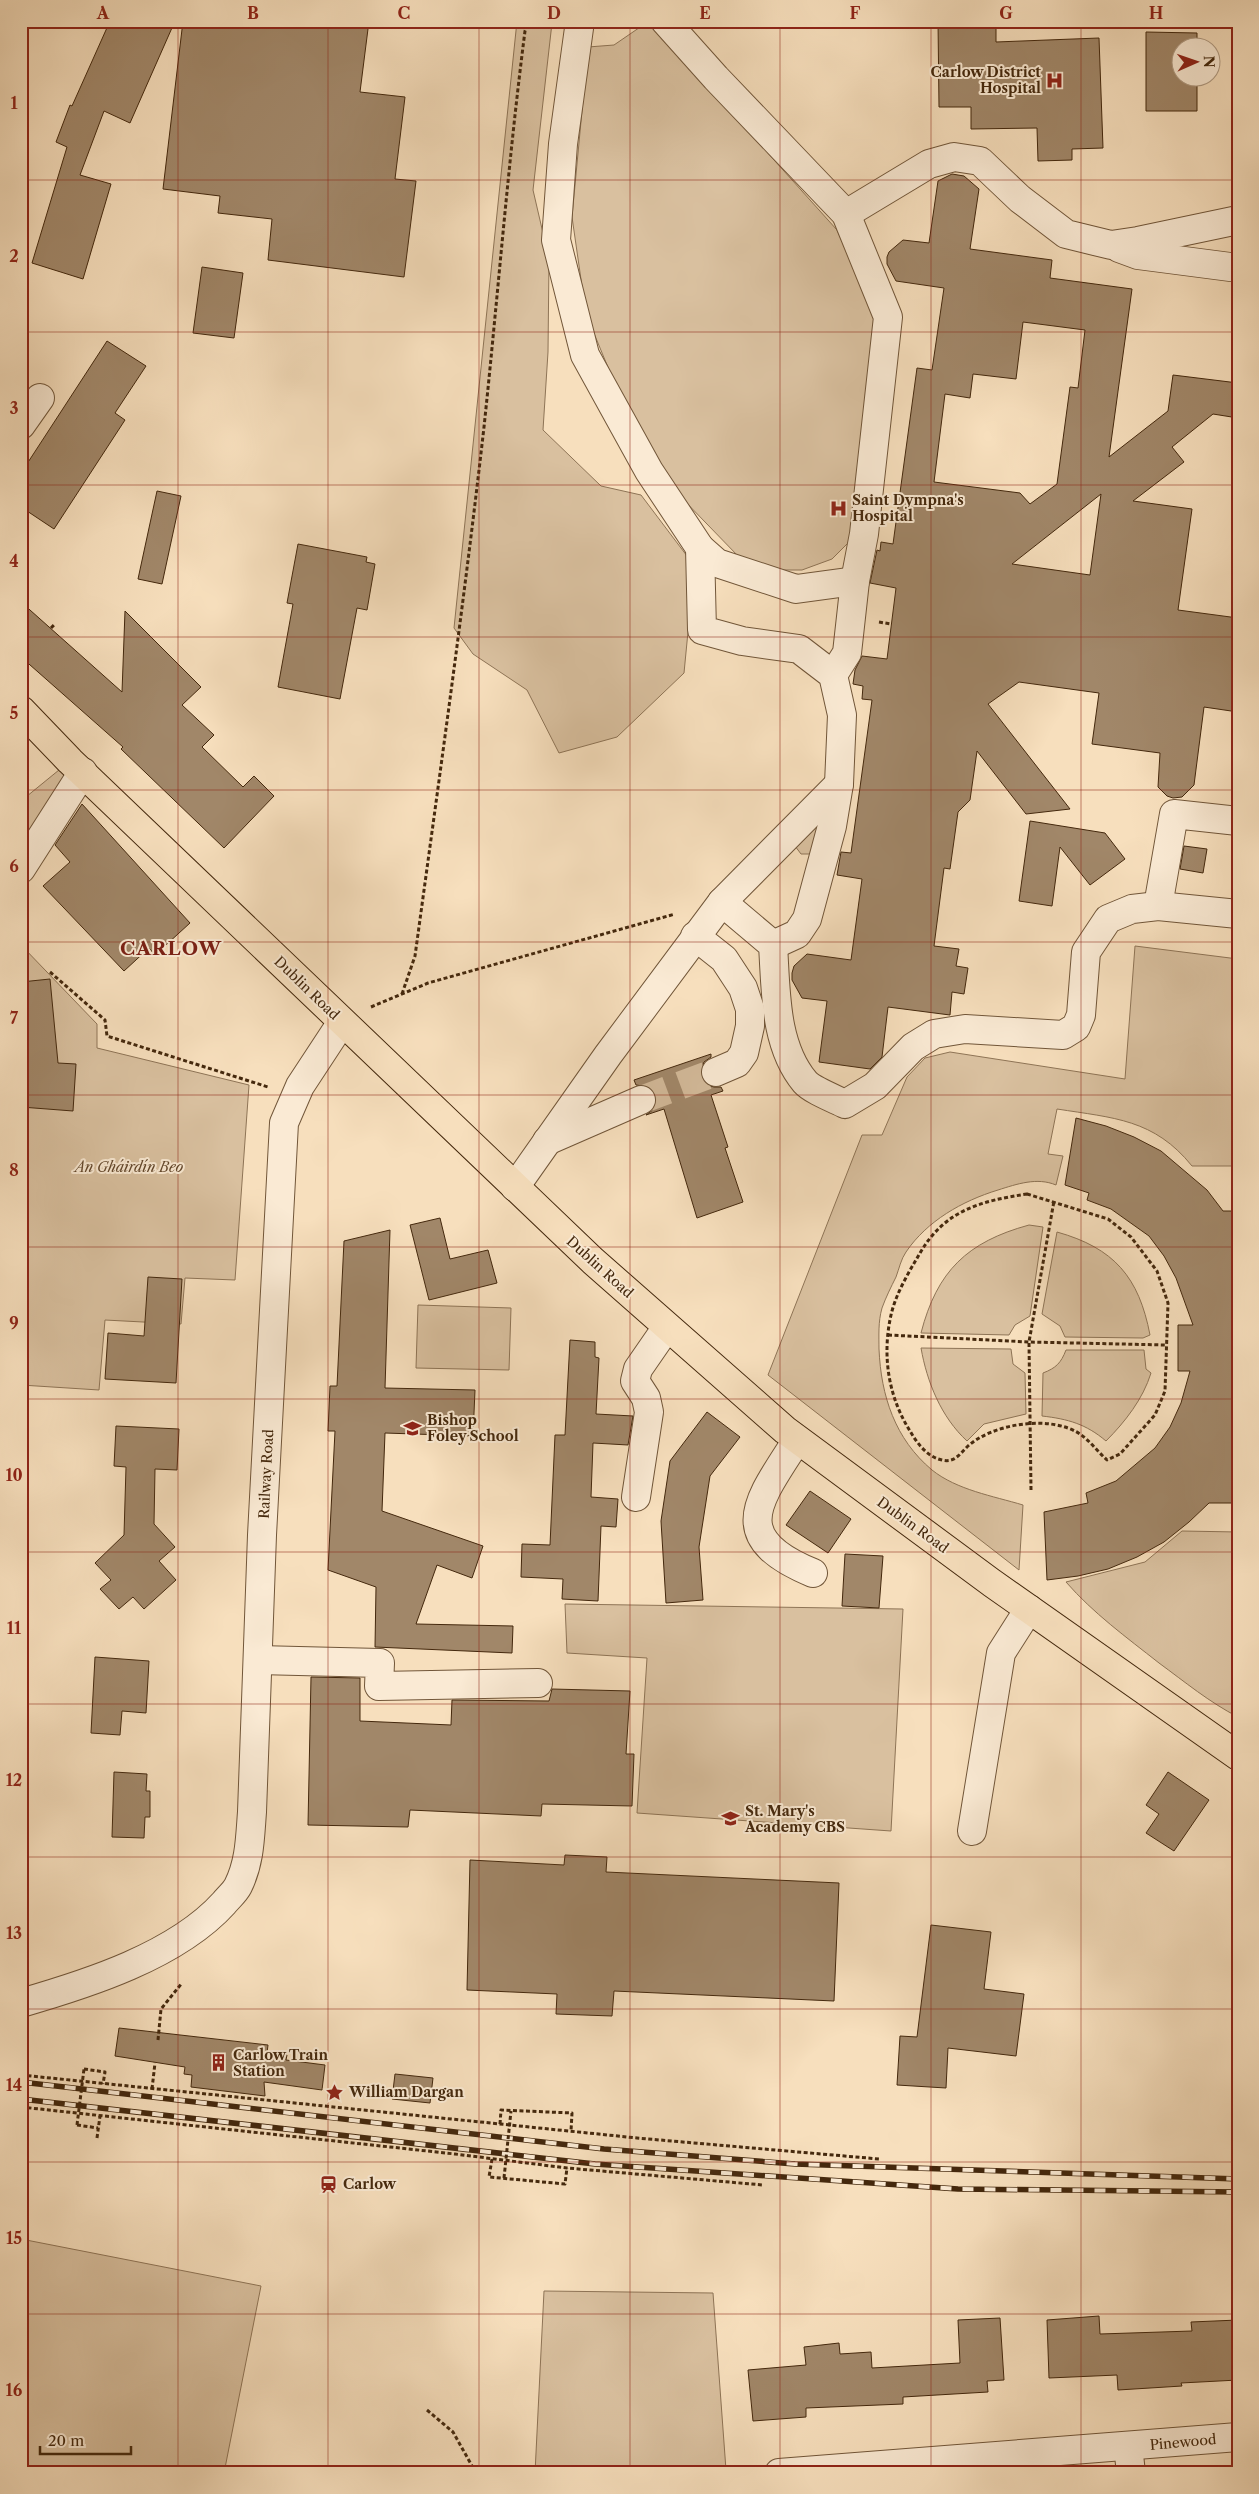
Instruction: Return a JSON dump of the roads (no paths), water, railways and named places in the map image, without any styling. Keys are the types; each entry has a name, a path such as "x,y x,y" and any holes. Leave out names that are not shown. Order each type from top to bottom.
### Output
{"main road":[{"name":"Dublin Road","path":"21,710 342,1022 592,1261 797,1440 1029,1609 1238,1756"}],"street":[{"path":"580,21 563,144 556,240 585,355 649,471 700,548 717,563 796,589 855,581"},
{"path":"665,21 716,78 846,214 888,317 864,534 855,581 848,653 833,675"},
{"path":"846,214 929,164 954,157 980,162 1020,199 1066,234 1111,245 1138,255 1238,268"},
{"path":"1111,245 1138,242 1238,220"},
{"path":"21,425 40,398"},
{"path":"700,548 702,630 742,640 799,649 833,675 842,715 839,784 832,826 807,918 797,934 773,945"},
{"path":"21,869 83,772"},
{"path":"515,1187 695,936 720,905 839,784"},
{"path":"1158,906 1174,814 1238,821"},
{"path":"720,905 773,945 777,1015 788,1053 806,1083 845,1104 875,1086 913,1047 934,1034 965,1028 1063,1035 1076,1027 1081,1016 1086,952 1108,919 1132,909 1158,906 1238,914"},
{"path":"695,936 724,959 742,988 750,1009 750,1026 744,1053 737,1062 716,1072"},
{"name":"Railway Road","path":"21,2003 85,1984 156,1952 200,1925 238,1888 249,1852 284,1123 300,1086 342,1022"},
{"path":"547,1141 641,1100"},
{"path":"636,1497 650,1412 646,1398 635,1381 638,1370 668,1327"},
{"path":"797,1440 769,1483 758,1506 757,1521 760,1535 775,1551 789,1564 813,1573"},
{"path":"972,1831 1000,1653 1029,1609"},
{"path":"258,1660 380,1663 379,1686 538,1683"},
{"name":"Pinewood","path":"779,2473 1130,2460 1238,2437"}],"tunnel":[{"path":"641,1100 716,1072"}],"railway":[{"path":"21,2082 604,2149 795,2164 1238,2179"},
{"path":"21,2099 595,2164 958,2189 1238,2192"}],"place":[{"name":"Carlow District Hospital","path":"1055,80"},
{"name":"Saint Dympna's Hospital","path":"838,508"},
{"name":"Bishop Foley School","path":"413,1428"},
{"name":"St. Mary's Academy CBS","path":"731,1819"},
{"name":"Carlow Train Station","path":"219,2063"},
{"name":"William Dargan","path":"335,2092"},
{"name":"Carlow","path":"329,2184"}],"district":[{"name":"CARLOW","path":"171,948"}],"park label":[{"name":"An Gháirdín Beo","path":"129,1167"}]}
